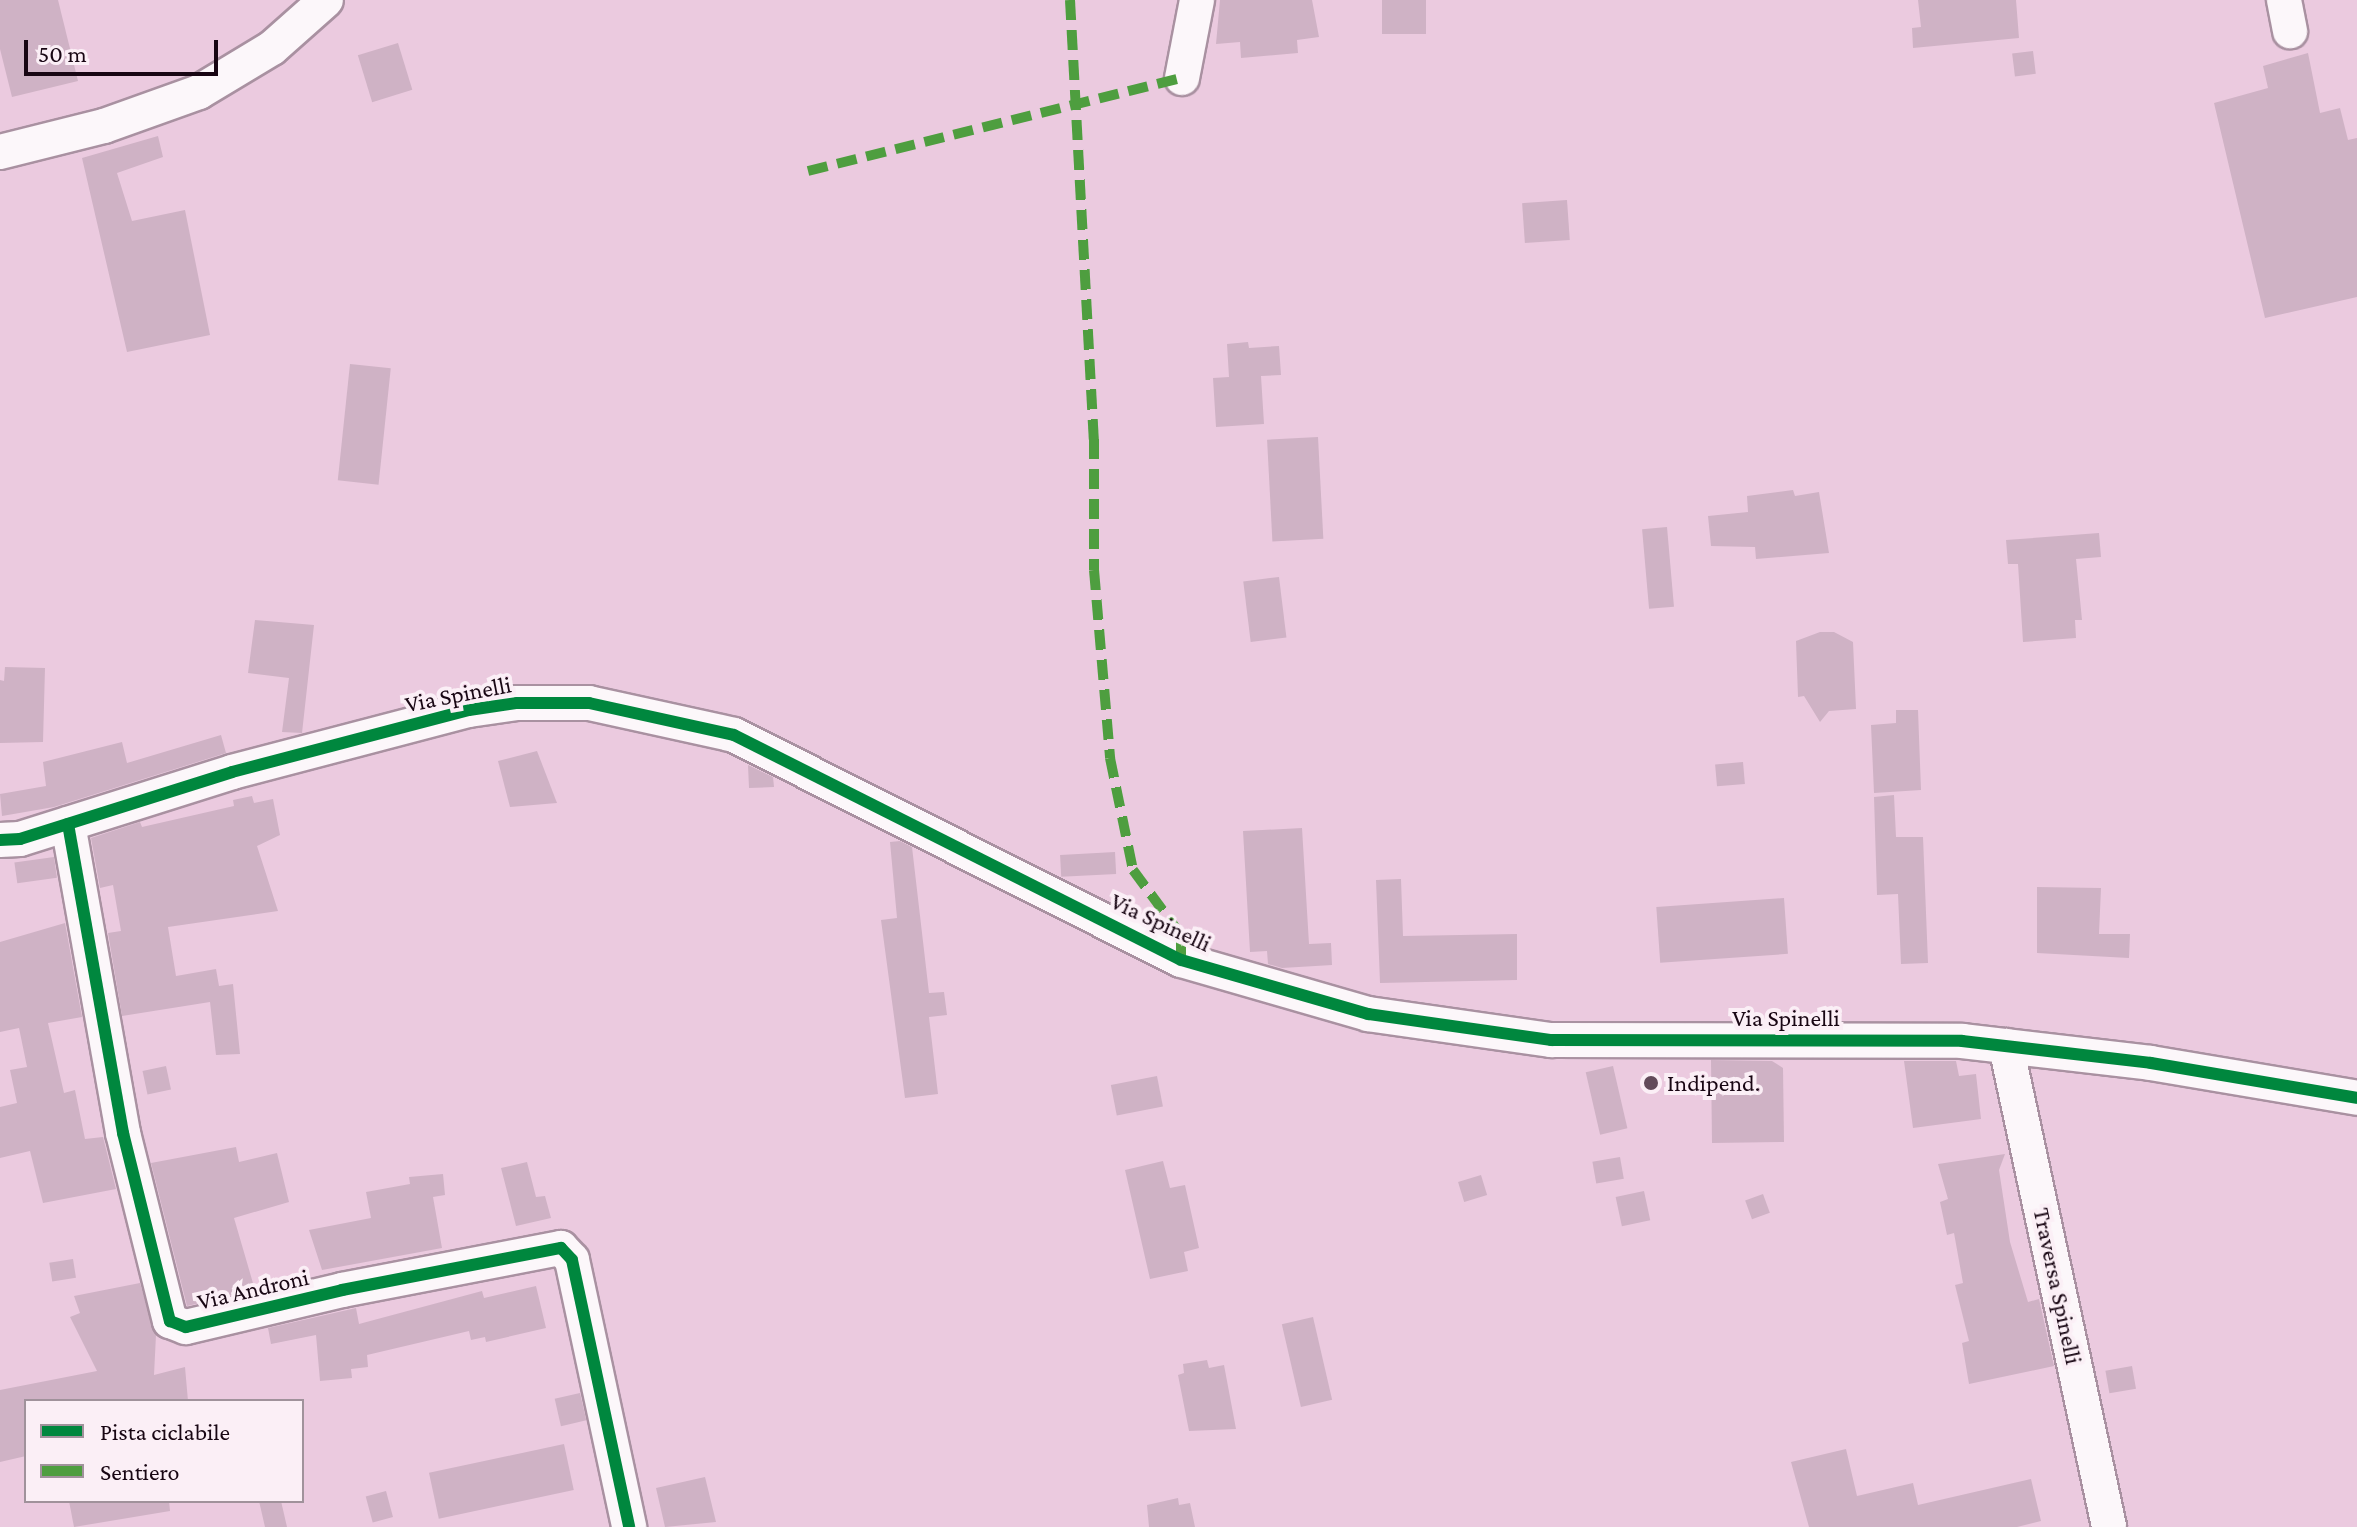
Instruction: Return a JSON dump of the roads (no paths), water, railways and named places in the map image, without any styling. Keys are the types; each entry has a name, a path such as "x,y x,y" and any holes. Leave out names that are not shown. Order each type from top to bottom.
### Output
{"street":[{"path":"0,152 104,126 199,92 272,48 326,0"},
{"path":"1182,78 1197,0"},
{"name":"Via Spinelli","path":"0,840 68,824 232,772 469,710 517,703 589,703 734,735 1181,960 1368,1014 1551,1040 1962,1041 2357,1098"},
{"name":"Via Androni","path":"68,824 123,1133 170,1321 186,1327 342,1290 561,1248 572,1260 629,1527"},
{"name":"Traversa Spinelli","path":"2006,1046 2109,1527"}],"place":[{"name":"Indipend.","path":"1651,1083"}]}
